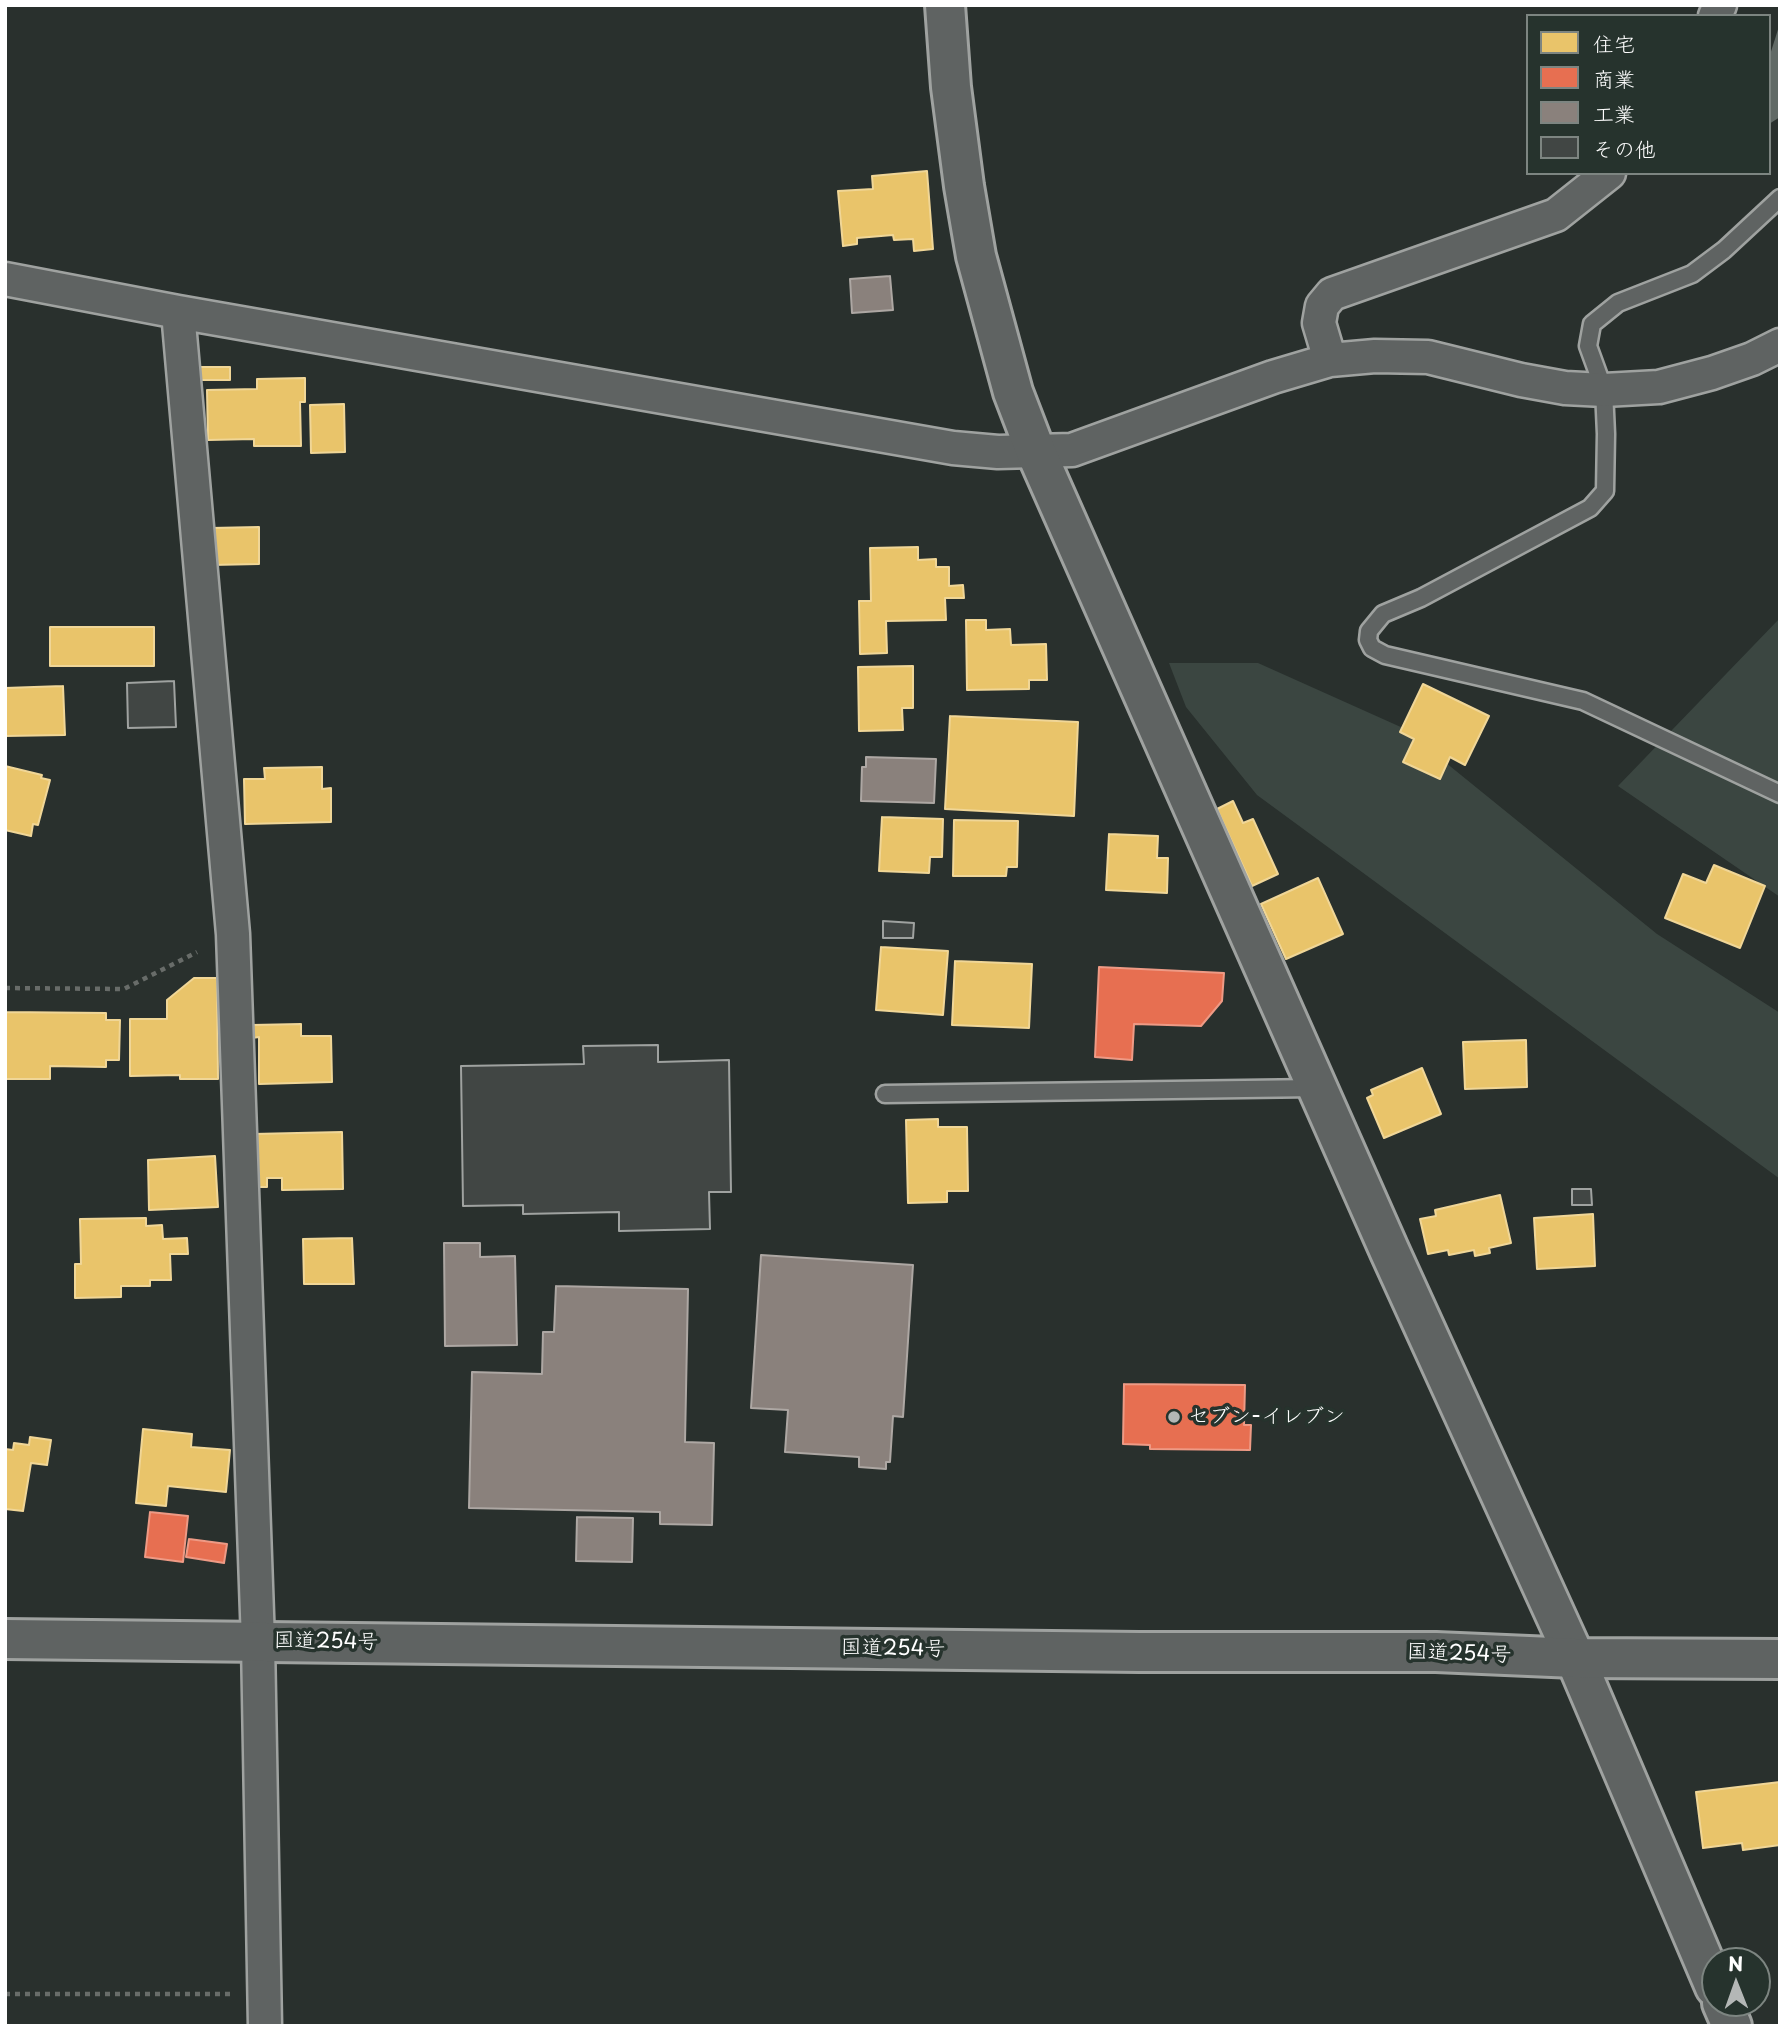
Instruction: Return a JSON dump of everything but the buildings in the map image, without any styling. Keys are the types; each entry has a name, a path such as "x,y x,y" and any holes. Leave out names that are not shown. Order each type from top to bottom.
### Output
{"main road":[{"path":"945,5 951,87 976,256 1013,392 1036,452 1401,1277 1575,1658 1701,1954"},
{"name":"国道254号","path":"5,1639 1139,1652 1436,1652 1575,1658 1780,1659"}],"street":[{"path":"1330,360 1319,323 1322,306 1332,294 1556,215 1606,175"},
{"path":"5,279 178,312 953,448 998,452 1072,450 1273,377 1330,360 1374,356 1428,357 1521,380 1604,390 1659,387 1712,373 1752,359 1780,345"},
{"path":"178,312 233,934 258,1642 265,2026"}],"lane":[{"path":"1780,198 1724,250 1692,274 1618,303 1592,324 1588,346 1604,390 1605,491 1590,508 1421,598 1383,614 1369,631 1368,640 1372,648 1385,655 1583,701 1780,794"},
{"path":"885,1094 1319,1087"}],"path":[{"path":"5,988 124,989 233,934"},
{"path":"5,1994 265,1994"}],"shaded area":[{"path":"1780,23 1780,117 1771,123 1771,52"},
{"path":"1780,618 1780,897 1618,786"},
{"path":"1169,663 1258,663 1403,728 1657,934 1780,1013 1780,1179 1257,795 1186,707"}],"place":[{"name":"セブン-イレブン","path":"1174,1417"}]}
